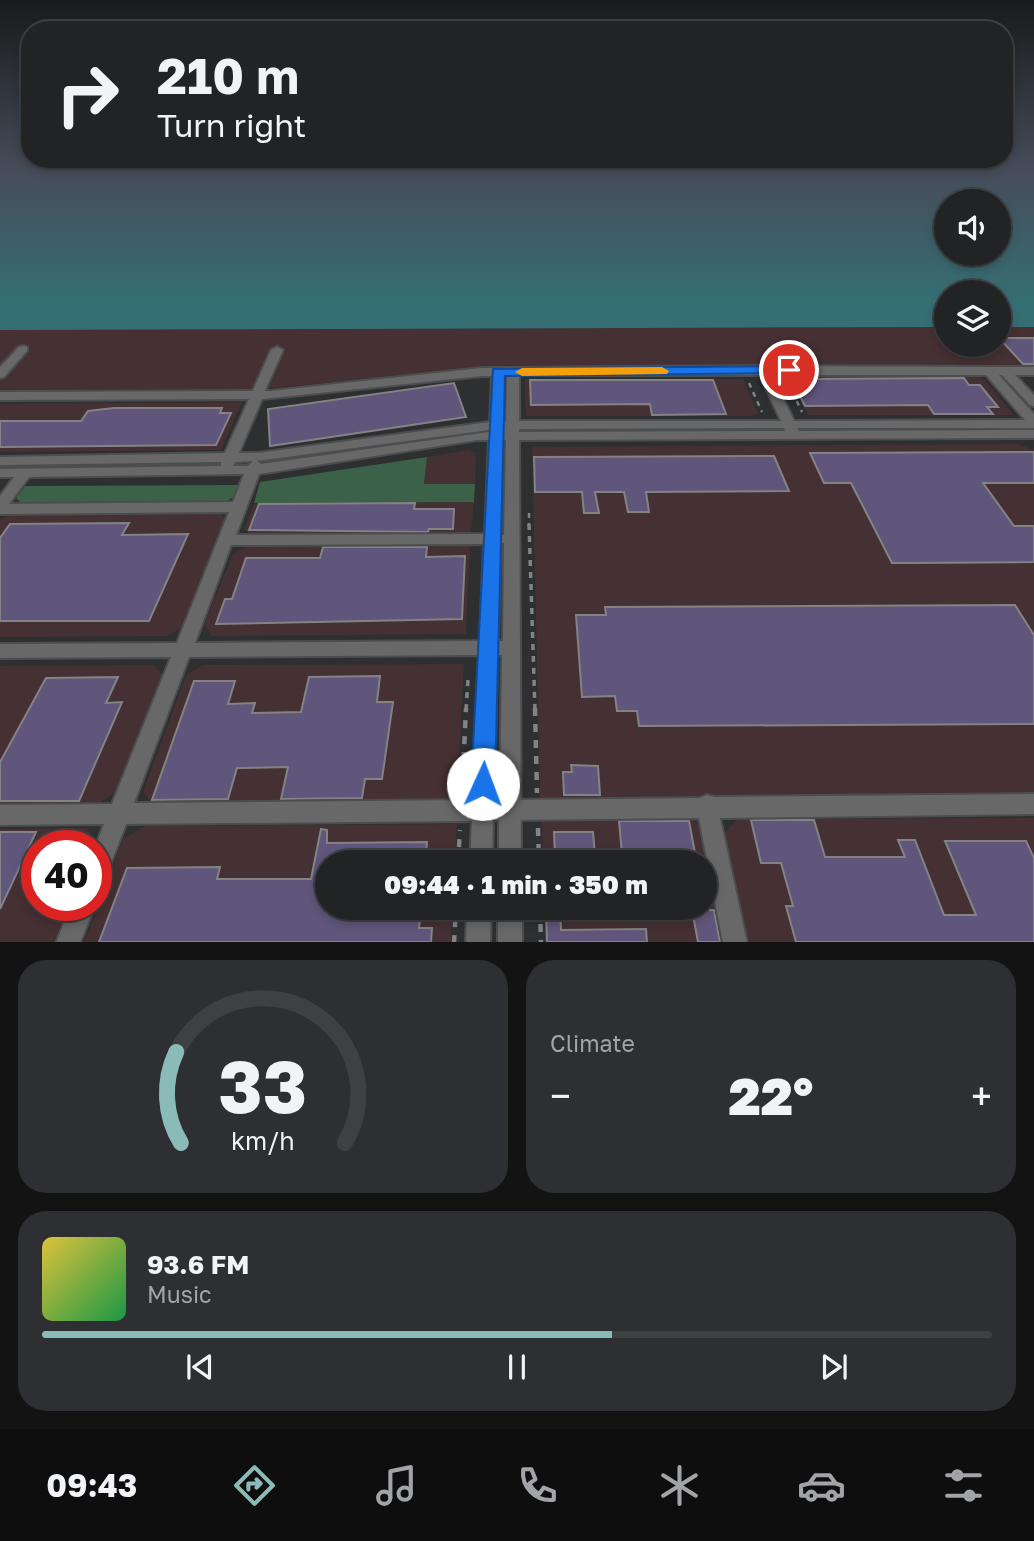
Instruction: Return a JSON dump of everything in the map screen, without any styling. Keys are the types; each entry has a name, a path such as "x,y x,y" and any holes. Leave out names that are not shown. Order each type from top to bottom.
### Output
{"street":[{"path":"0,374 23,349"},
{"path":"227,465 277,350"},
{"path":"764,370 792,430"},
{"path":"0,396 257,395 505,372 1034,370"},
{"path":"989,371 1034,423"},
{"path":"1005,371 1034,402"},
{"path":"505,372 504,431 510,539 510,850"},
{"path":"792,430 1034,423"},
{"path":"0,474 256,463 504,431 792,430 1034,435"},
{"path":"478,850 471,812 479,648 504,431"},
{"path":"0,461 227,465"},
{"path":"112,834 256,463"},
{"path":"0,508 25,473"},
{"path":"0,508 239,507"},
{"path":"228,540 510,539"},
{"path":"0,651 511,648"},
{"path":"0,815 471,812 538,807 707,805 1034,804"},
{"path":"707,805 735,942"},
{"path":"478,942 479,920"},
{"path":"510,920 510,942"},
{"path":"68,942 77,921"}],"path":[{"path":"529,500 539,850"},
{"path":"461,850 471,812 479,648"},
{"path":"454,942 455,920"},
{"path":"540,920 541,942"}],"shaded area":[{"path":"934,327 934,357 1011,357 1011,327 1034,327 1034,365 511,365 260,389 0,390 0,330"},
{"path":"982,377 1014,415 808,415 789,378"},
{"path":"525,379 743,379 758,413 752,416 526,416"},
{"path":"242,402 221,450 0,452 0,404"},
{"path":"1018,444 1034,450 1034,798 540,799 532,447"},
{"path":"468,450 476,453 475,484 424,484 427,457"},
{"path":"474,502 471,533 250,534 244,529 254,503"},
{"path":"13,514 220,514 227,519 183,627 167,636 0,637 0,519"},
{"path":"470,546 466,634 212,636 204,625 233,554 246,547"},
{"path":"464,664 457,801 152,804 143,792 186,675 203,665"},
{"path":"154,665 164,676 118,790 97,805 0,805 0,666"},
{"path":"542,818 691,818 704,830 708,850 543,850"},
{"path":"1034,818 1034,942 747,942 724,833 738,819"},
{"path":"457,824 456,850 315,850 315,920 452,920 451,942 84,942 92,921 112,921 112,868 123,839 145,826"},
{"path":"0,829 88,830 21,830 21,921 63,921 54,942 0,942"},
{"path":"717,899 725,942 545,942 545,920 717,920"}],"green space":[{"path":"427,457 424,484 475,484 474,502 254,503 260,482"},
{"path":"241,485 237,495 225,502 22,504 16,498 25,486"}],"water":[{"path":"0,216 934,216 934,266 1011,266 1011,216 1034,216 1034,327 1011,327 1011,280 934,280 934,327 0,330"}],"building":[{"path":"1011,338 1034,338 1034,364 1023,364 1011,351"},
{"path":"964,378 969,385 980,385 998,407 987,407 993,414 934,414 928,405 805,406 791,379"},
{"path":"530,380 713,380 726,414 652,415 650,404 531,405"},
{"path":"454,383 466,417 270,446 268,409"},
{"path":"114,408 222,408 220,413 231,413 216,445 0,447 0,421 81,421 88,411"},
{"path":"1034,452 1034,483 983,483 1014,526 1034,526 1034,562 910,563 892,563 851,483 824,483 810,453"},
{"path":"774,456 789,491 646,492 649,512 628,512 624,492 595,492 599,513 584,513 582,492 535,492 534,457"},
{"path":"415,503 414,509 454,509 453,529 429,529 428,532 249,530 259,504"},
{"path":"129,523 122,535 188,534 149,621 0,621 0,538 10,524"},
{"path":"323,547 427,547 426,557 465,556 462,619 216,624 225,599 232,599 246,558 320,558"},
{"path":"1015,605 1034,635 1034,724 639,726 637,711 617,711 615,696 582,697 576,615 606,615 605,607"},
{"path":"380,676 377,702 393,702 382,779 365,779 362,798 281,799 288,767 237,768 228,799 152,800 194,681 235,681 228,704 255,703 252,713 301,712 309,677"},
{"path":"118,677 106,703 122,702 79,801 0,801 0,762 46,678"},
{"path":"571,765 598,766 600,795 564,795 563,772 572,772"},
{"path":"751,820 814,820 825,857 905,857 898,840 915,840 944,915 976,915 945,841 1026,841 1034,858 1034,942 796,942 786,906 793,906 781,863 761,863"},
{"path":"619,821 689,821 694,850 622,850"},
{"path":"321,829 327,830 327,843 427,842 426,850 317,850"},
{"path":"0,832 21,832 21,864 0,909"},
{"path":"554,832 593,832 594,850 555,850"},
{"path":"315,859 315,920 420,920 419,928 432,928 431,942 99,942 107,921 112,921 112,908 127,868 220,867 217,879 311,879"},
{"path":"546,920 561,920 561,930 646,929 647,942 547,942"},
{"path":"694,920 716,920 720,942 698,942"}],"slow traffic":[{"path":"522,372 662,371"}],"route":[{"path":"483,784 498,372 789,370"}]}
